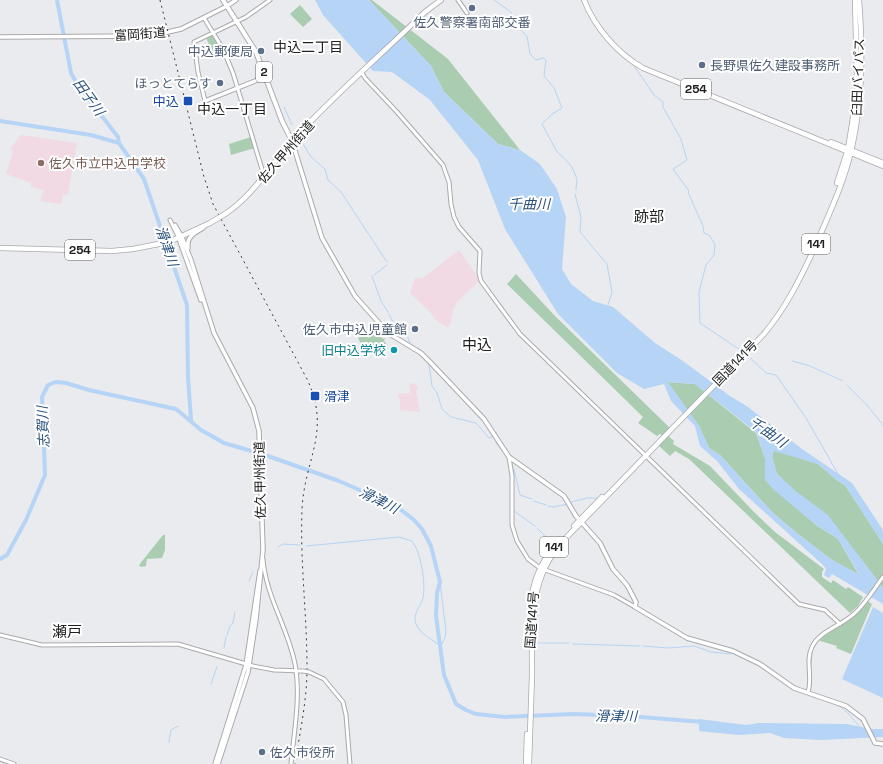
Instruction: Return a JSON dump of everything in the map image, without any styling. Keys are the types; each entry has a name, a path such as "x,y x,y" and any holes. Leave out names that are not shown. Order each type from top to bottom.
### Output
{"highway":[{"name":"佐久甲州街道","path":"180,236 225,214 247,197 292,141 425,12 441,0"},
{"name":"254","path":"584,0 610,41 635,63 849,151"},
{"name":"臼田バイパス","path":"849,151 858,113 860,81 857,0"},
{"path":"849,151 883,163"},
{"path":"849,151 883,166"},
{"name":"国道141号","path":"529,764 531,597 551,550 646,456 769,328 804,266 849,151"},
{"name":"254","path":"0,248 112,251 133,250 159,245 174,240 180,236"},
{"name":"国道141号","path":"542,569 552,554 577,527 580,521"},
{"name":"国道141号","path":"526,764 529,728"}],"main road":[{"name":"2","path":"223,0 255,49 282,121 292,141"},
{"name":"富岡街道","path":"0,37 150,36 174,31 204,18 236,0"},
{"path":"206,101 266,77"},
{"path":"292,141 322,238 356,296 388,333 421,353 430,362 484,420 509,457 564,496 580,521 600,543 613,569 627,585 636,602 635,607 687,638 733,651 747,657 774,673 794,688 846,706 859,715 867,726 874,742 883,744"},
{"path":"191,260 187,246 188,240 209,223"},
{"name":"佐久甲州街道","path":"180,236 191,260 206,311"},
{"name":"佐久甲州街道","path":"180,236 216,339 255,411 259,426 263,550 262,574 248,665 218,764"},
{"name":"佐久甲州街道","path":"215,764 248,665 262,541"}],"street":[{"path":"206,101 198,72 194,42 237,22 265,6 270,0"},
{"path":"458,0 467,13"},
{"path":"204,18 223,49 238,88 264,176"},
{"path":"363,72 365,78 397,112 445,169 449,182 454,217 461,229 479,248 481,256 480,279 524,339 799,604 825,610 840,624"},
{"path":"170,221 177,227 180,236"},
{"path":"509,457 512,473 511,516 513,530 528,559 542,569 614,596 635,607"},
{"path":"263,550 267,586"},
{"path":"260,566 289,646 296,671 297,693 291,764"},
{"path":"808,692 812,647 818,639 855,613 883,577"},
{"path":"0,635 42,645 178,644 248,665 274,670 309,672 324,679 343,702 346,715 350,764"},
{"path":"0,759 14,764"}],"shaded area":[{"name":"佐久市立中込中学校","path":"21,135 77,143 68,195 63,195 61,204 40,201 44,190 31,187 31,183 6,174 13,151 10,149"},
{"path":"459,250 480,280 457,302 448,328 437,321 410,293 415,278 423,278"},
{"path":"414,383 418,387 416,392 420,412 400,410 400,400 398,394 410,393 409,384"}],"green space":[{"path":"369,0 372,0 448,59 520,150 498,144 444,92 431,66"},
{"path":"300,5 312,19 303,27 290,14"},
{"path":"212,35 222,48 213,52 206,38"},
{"path":"251,137 255,148 231,155 229,144"},
{"path":"516,274 554,315 670,428 665,433 674,441 673,444 710,466 775,532 824,569 822,572 822,577 831,583 833,580 846,589 848,587 863,597 858,606 850,613 689,459 675,451 670,456 659,446 666,438 660,434 657,436 638,423 643,417 507,284"},
{"path":"378,326 382,330 378,334 383,339 385,338 384,341 388,346 384,349 366,354 358,338"},
{"path":"667,382 695,384 756,433 765,458 765,480 816,525 838,539 859,575 832,560 773,513 720,455 709,448 699,426"},
{"path":"774,450 818,464 845,485 883,544 883,588 858,555 777,474 772,457"},
{"path":"163,535 165,535 165,550 162,558 147,559 146,566 141,567 139,565"},
{"path":"867,601 872,604 851,654 836,648 837,646 820,641 824,636 854,616"}],"water":[{"name":"千曲川","path":"315,0 369,0 431,66 444,92 498,144 520,150 540,164 557,189 566,217 562,269 571,284 593,301 613,307 655,343 748,407 802,449 852,483 883,530 883,544 845,485 818,464 774,451 772,457 777,474 797,492 828,515 883,588 883,604 832,574 829,578 824,575 826,569 824,566 739,489 717,461 700,446 695,426 671,401 664,384 644,389 617,373 558,314 505,229 478,160 430,100 392,72 373,71 323,15","holes":["668,382 695,384 756,432 765,458 765,480 774,490 816,525 838,539 859,574 832,560 798,534 773,513 720,455 709,448 699,426"]},
{"path":"873,607 883,613 883,698 842,679"},
{"path":"699,719 746,725 759,723 847,724 871,729 883,729 883,737 821,740 784,738 770,733 738,735 699,731"}],"waterway":[{"name":"田子川","path":"57,0 71,73 77,84 118,137 119,143"},
{"path":"494,0 511,12 513,23 527,36 530,54 536,60 543,58 546,60 544,76 554,88 562,108 552,114 542,124 557,152 572,167 577,179 576,190"},
{"path":"634,66 654,95 663,102 663,107 681,139 687,160 673,169 689,191 688,192 703,226 704,233 709,235 715,244 714,255 706,265 699,292 700,323 743,352"},
{"path":"284,107 292,125"},
{"name":"滑津川","path":"0,121 91,135 119,143 144,179 187,305 188,377 191,420"},
{"path":"302,142 311,157 325,169 328,180 341,192 387,262"},
{"path":"575,194 581,217 580,232 607,264 612,292 608,305"},
{"path":"374,275 387,265"},
{"path":"372,276 381,301 388,312"},
{"path":"389,314 396,328 407,335 410,343"},
{"path":"746,354 766,373 776,375 806,418 838,474"},
{"path":"792,361 810,366 843,381"},
{"path":"429,364 432,386 437,393 442,409 451,417 476,423 489,438 493,436"},
{"name":"滑津川","path":"0,559 7,555 26,520 45,475 42,397 48,385 56,382 66,383 89,390 176,409 201,430 224,443 265,455 339,481 396,506 414,520 422,529 431,546 440,582 437,593 436,616 444,675 456,704 466,710 476,714 505,717 574,714 628,716 703,722"},
{"path":"847,385 867,405 883,425"},
{"path":"496,443 502,450"},
{"path":"514,469 520,495 532,499"},
{"path":"571,502 587,498 596,498"},
{"path":"534,501 546,505"},
{"path":"548,506 553,507 568,504"},
{"path":"514,511 535,526"},
{"path":"537,528 544,535 551,547"},
{"path":"306,546 399,537 412,541 420,560 424,585 423,598 415,615 415,622 421,632 441,646 445,638 446,631 440,582"},
{"path":"278,547 283,544 300,545"},
{"path":"549,564 556,555"},
{"path":"249,581 253,572"},
{"path":"538,599 536,643 569,643"},
{"path":"227,635 230,626 233,623 235,612"},
{"path":"224,648 226,637"},
{"path":"573,644 640,646"},
{"path":"643,646 669,648 694,646 711,652 731,654"},
{"path":"211,684 217,667"},
{"path":"836,704 846,711 860,727"},
{"path":"169,742 171,730 178,726"}],"railway":[{"path":"160,0 204,177 213,204 307,379 314,398 317,415 317,430 315,445 307,475 302,510 307,680 295,764"}],"place":[{"name":"佐久警察署南部交番","path":"472,8"},
{"name":"中込郵便局","path":"261,51"},
{"name":"長野県佐久建設事務所","path":"702,65"},
{"name":"ほっとてらす","path":"220,83"},
{"name":"中込","path":"188,101"},
{"name":"佐久市立中込中学校","path":"41,163"},
{"name":"佐久市中込児童館","path":"415,329"},
{"name":"旧中込学校","path":"394,350"},
{"name":"滑津","path":"315,396"},
{"name":"佐久市役所","path":"262,752"}],"district":[{"name":"中込二丁目","path":"308,47"},
{"name":"中込一丁目","path":"232,109"},
{"name":"跡部","path":"649,216"},
{"name":"中込","path":"477,344"},
{"name":"瀬戸","path":"67,631"}],"water label":[{"name":"志賀川","path":"43,427"}]}
